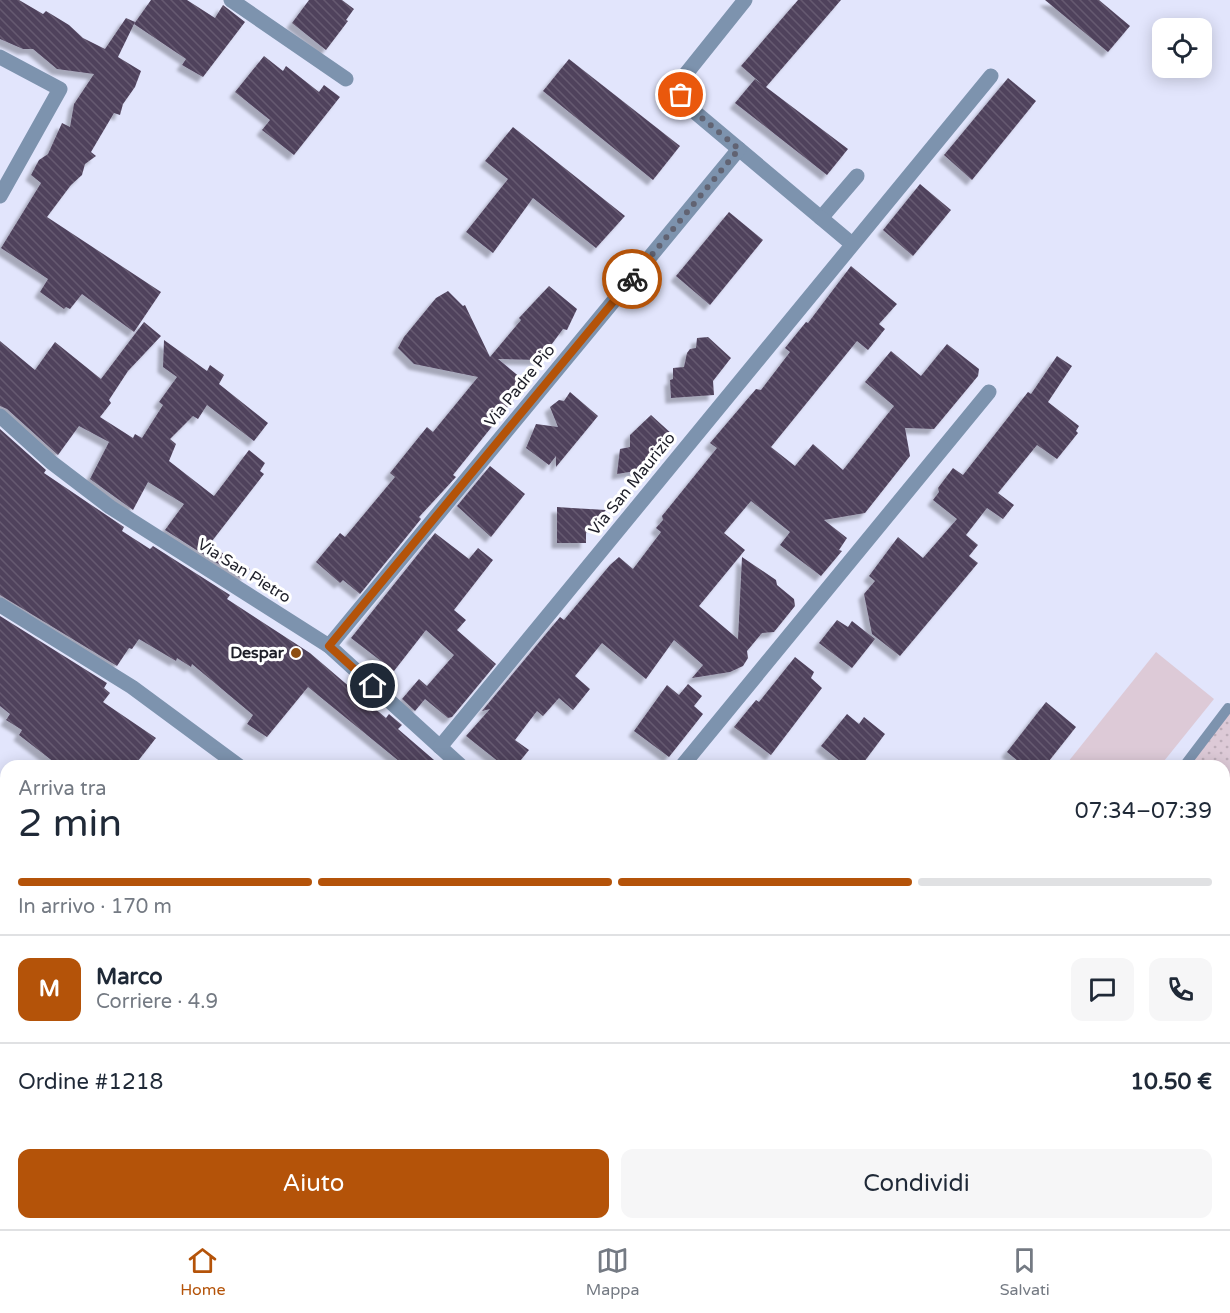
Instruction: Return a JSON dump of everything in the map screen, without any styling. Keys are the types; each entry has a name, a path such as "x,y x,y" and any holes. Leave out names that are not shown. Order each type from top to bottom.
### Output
{"street":[{"path":"231,0 346,80"},
{"path":"746,0 685,75 681,95 696,113 852,244"},
{"path":"0,57 60,89 0,196"},
{"name":"Via San Maurizio","path":"440,747 992,76"},
{"name":"Via Padre Pio","path":"329,646 739,149"},
{"path":"821,218 857,176"},
{"path":"687,760 989,392"},
{"name":"Via San Pietro","path":"0,417 51,462 110,507 329,646 454,760"},
{"path":"0,604 132,687 231,760"}],"lane":[{"path":"1189,760 1228,708"}],"shaded area":[{"path":"1156,652 1214,699 1165,760 1070,760"},
{"path":"1230,712 1230,760 1193,760"}],"building":[{"path":"0,0 19,0 43,14 46,11 69,25 83,38 105,49 126,18 135,22 118,57 141,71 135,87 123,104 120,115 114,113 91,152 96,156 85,164 82,175 71,185 47,217 161,292 134,332 82,294 70,309 66,307 64,309 40,292 48,279 1,248 41,183 31,175 39,160 48,154 62,123 70,127 74,104 94,74 57,69 33,49 23,49 0,39"},
{"path":"151,0 187,0 215,18 223,5 245,22 203,77 182,65 186,59 134,24"},
{"path":"309,0 342,0 354,9 346,20 348,21 326,50 292,23"},
{"path":"798,0 841,0 766,87 848,149 827,175 735,103 755,79 763,85 741,66"},
{"path":"1045,0 1099,0 1130,26 1108,52"},
{"path":"264,56 283,71 286,66 319,92 324,85 340,97 294,155 262,130 270,120 235,92"},
{"path":"569,59 680,146 653,180 543,91"},
{"path":"1008,78 1036,101 972,180 944,155"},
{"path":"513,127 625,216 596,248 533,198 493,253 466,232 508,179 485,161"},
{"path":"920,184 951,210 913,256 883,230"},
{"path":"729,212 763,240 710,305 676,276"},
{"path":"851,266 897,304 879,324 885,329 868,350 857,341 771,447 795,466 813,444 843,470 894,406 865,382 891,351 921,376 947,344 979,369 978,376 934,429 905,428 910,456 865,513 824,520 847,538 839,550 842,551 821,576 780,545 790,532 751,501 724,533 745,550 699,606 738,639 742,557 776,580 777,585 794,599 795,606 774,632 762,633 747,651 748,658 743,666 730,672 692,678 703,665 674,640 646,679 602,643 575,676 590,689 573,710 559,698 543,716 537,711 515,740 529,750 521,760 496,760 466,736 490,709 482,711 560,617 564,620 610,565 619,557 633,569 661,532 656,528 663,520 662,516 717,448 710,443 756,389 761,390 790,352 785,348 806,322 808,323"},
{"path":"549,286 577,309 567,330 563,329 540,360 498,359 527,383 453,475 456,477 419,517 421,519 360,594 343,580 340,583 316,562 340,533 345,537 395,477 390,473 427,427 433,432 478,377 414,364 398,348 404,337 436,298 448,291 463,306 465,305 490,357 521,320 519,318"},
{"path":"144,322 161,336 128,371 109,400 111,403 100,417 133,438 135,434 142,438 163,405 159,402 177,377 163,367 164,340 207,371 210,365 224,375 219,384 268,423 254,441 207,405 198,419 193,416 170,439 176,444 169,461 214,496 249,450 265,463 260,471 264,474 209,545 250,569 242,579 165,530 184,504 148,482 133,510 90,479 109,442 79,426 58,455 7,409 0,406 0,341 35,370 55,342 101,379"},
{"path":"708,337 731,358 713,381 714,395 671,398 670,380 673,379 673,368 684,367 687,353 690,349 696,348 697,338"},
{"path":"1057,356 1072,366 1048,402 1079,426 1076,431 1078,433 1057,459 1037,445 998,493 1014,505 1003,519 987,508 966,535 978,545 969,556 978,563 900,656 872,634 864,594 875,581 869,576 898,537 923,558 957,519 933,500 939,492 938,488 953,468 963,475 1028,392 1031,394"},
{"path":"570,392 598,416 556,467 556,456 549,465 526,448 536,424 558,427 550,407 559,400 564,401"},
{"path":"651,415 673,435 642,470 617,474 620,449 630,447 630,435"},
{"path":"0,429 46,470 44,473 124,527 122,531 150,549 153,546 230,595 227,599 310,653 386,718 389,714 402,725 398,729 434,760 398,760 308,687 267,737 247,724 253,715 192,664 191,667 177,658 176,661 139,639 132,649 129,648 117,666 0,595"},
{"path":"490,466 525,494 491,537 457,506"},
{"path":"557,507 606,510 586,533 586,543 557,543"},
{"path":"435,533 469,559 478,548 493,560 454,610 466,620 457,630 496,664 452,717 448,718 425,699 415,711 402,699 419,679 427,686 454,655 426,630 394,671 351,638"},
{"path":"0,616 107,683 104,688 110,693 103,702 156,738 139,760 51,760 19,735 22,730 6,720 10,714 0,706"},
{"path":"837,620 848,627 852,621 875,639 852,668 819,643"},
{"path":"795,657 814,672 811,678 822,688 771,755 734,727 756,700 759,702"},
{"path":"688,684 702,696 694,706 703,714 669,757 634,731 667,685 679,695"},
{"path":"1046,702 1076,727 1050,760 1017,760 1007,752"},
{"path":"847,714 859,724 864,717 885,734 866,760 838,760 821,746"}],"way so far":[{"path":"632,279 739,149 696,113 681,95"}],"place":[{"name":"Despar","path":"296,653"}],"route":[{"path":"373,686 329,646 632,279"}]}
